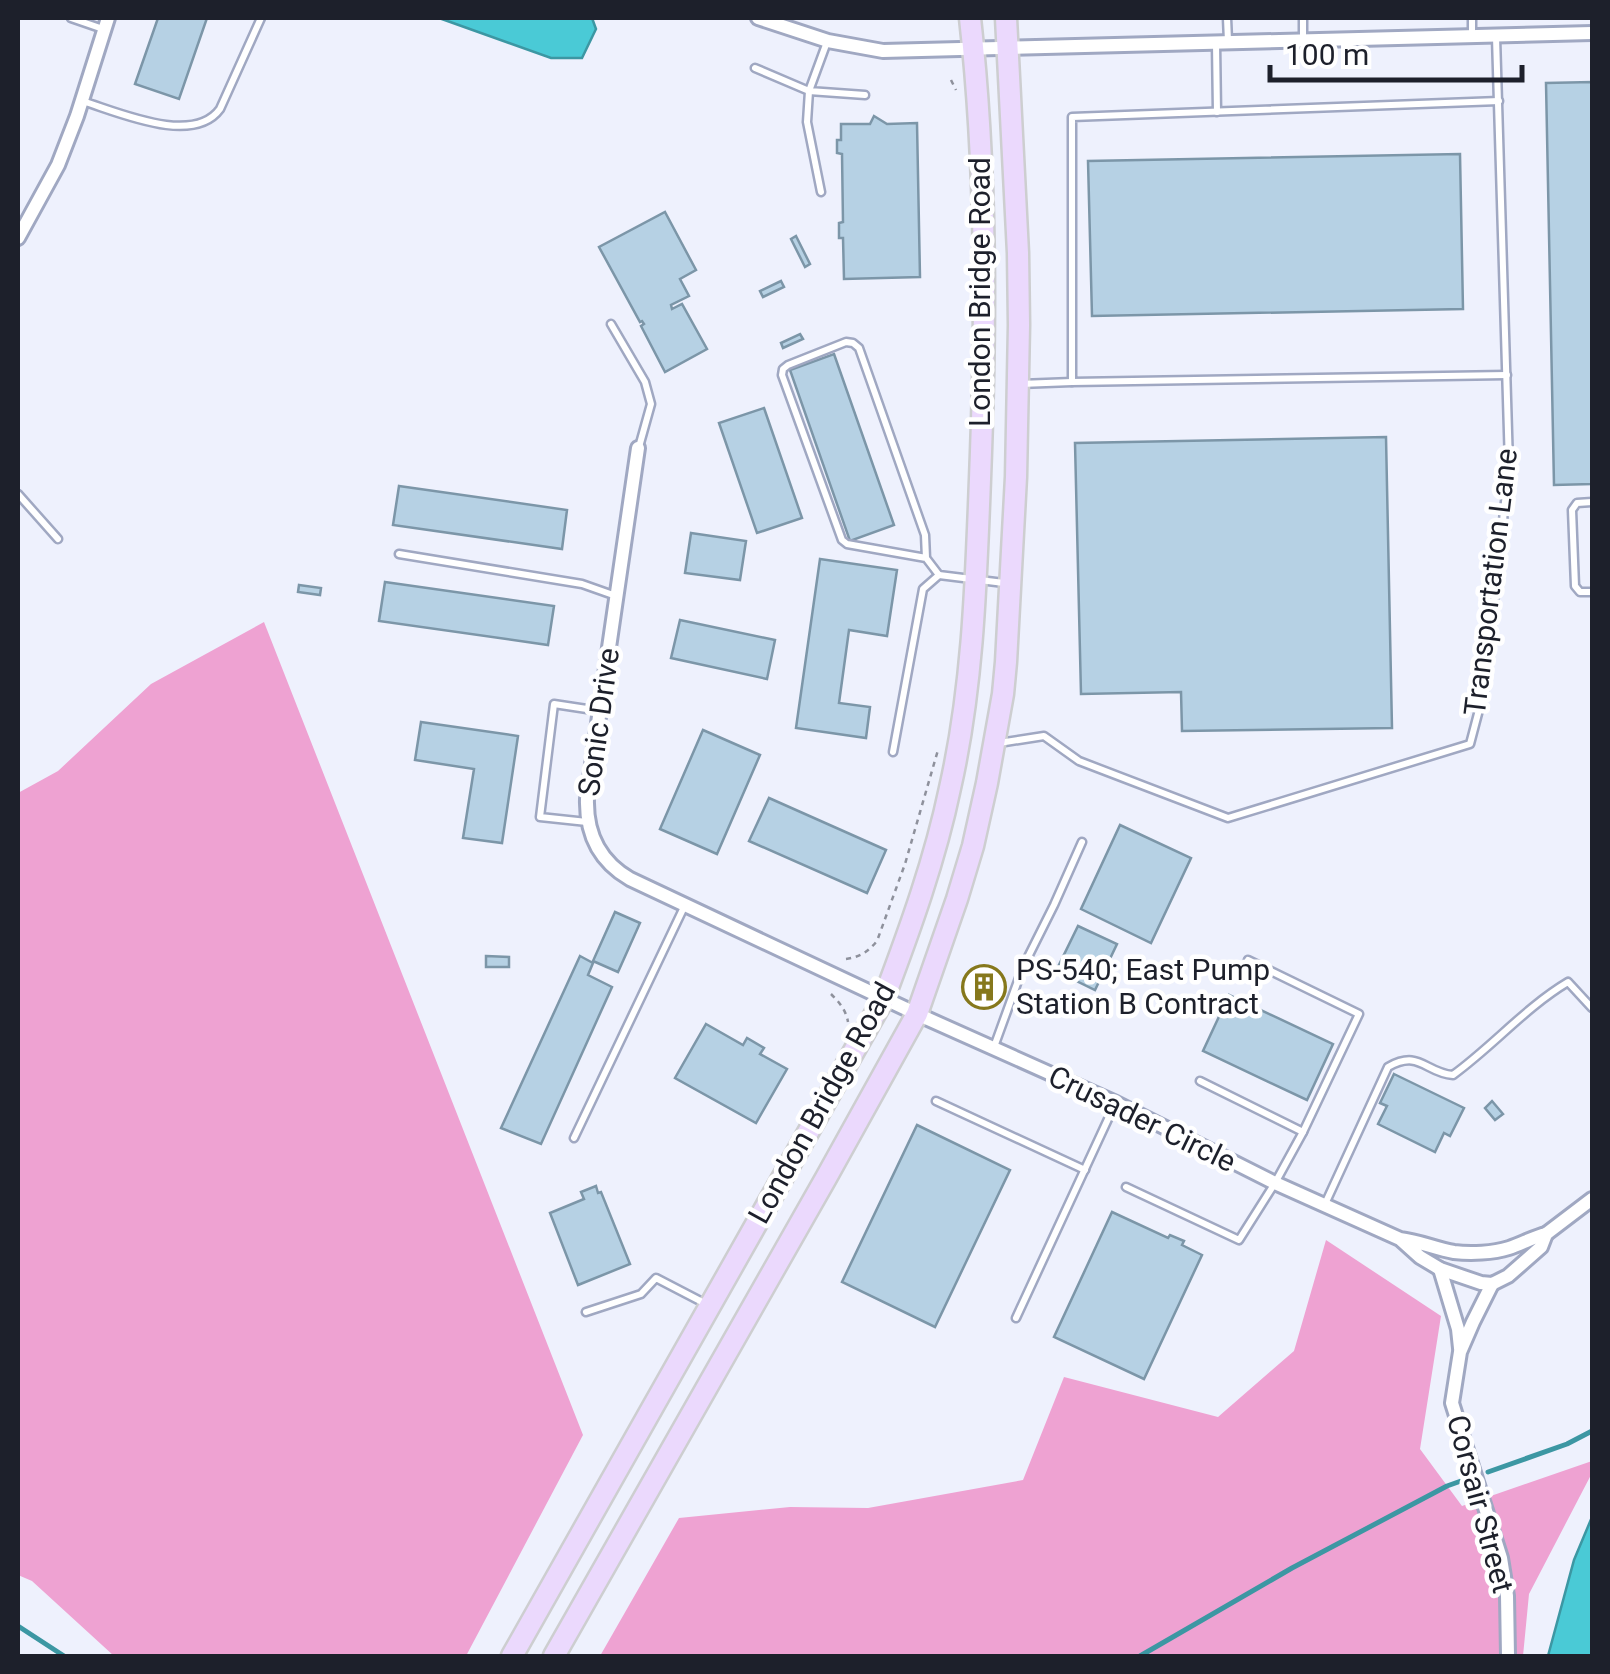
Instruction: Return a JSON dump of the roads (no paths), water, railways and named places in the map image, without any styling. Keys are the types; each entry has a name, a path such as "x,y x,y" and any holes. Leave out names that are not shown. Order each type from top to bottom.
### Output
{"main road":[{"name":"London Bridge Road","path":"512,1656 884,998 926,882 951,786 966,702 975,580 983,298 970,18"},
{"name":"London Bridge Road","path":"554,1656 917,1014 958,899 995,744 1006,662 1018,384 1018,253 1006,18"}],"street":[{"path":"758,18 828,41 883,51 1592,33"},
{"path":"18,238 22,221 58,165 106,24"},
{"name":"Sonic Drive","path":"638,448 587,799 588,822 596,846 618,872 884,998"},
{"name":"Crusader Circle","path":"884,998 1116,1103 1275,1183 1400,1239 1440,1268 1481,1283 1492,1284 1508,1276 1542,1247 1546,1234"},
{"name":"Crusader Circle","path":"1400,1239 1456,1252 1508,1248 1546,1234 1592,1198"},
{"name":"Corsair Street","path":"1440,1268 1458,1328 1460,1352"},
{"name":"Corsair Street","path":"1492,1284 1460,1352 1452,1403 1501,1558 1507,1596 1508,1656"}],"lane":[{"path":"71,18 106,24"},
{"path":"82,101 162,124 203,124 220,109 261,18"},
{"path":"1217,112 1227,18"},
{"path":"1303,18 1303,40"},
{"path":"1472,18 1472,36"},
{"name":"Transportation Lane","path":"995,744 1044,736 1079,761 1228,818 1470,744 1485,687 1510,464 1496,35"},
{"path":"821,192 807,122 809,90 828,41"},
{"path":"755,68 809,90 865,96"},
{"path":"1072,382 1072,118 1499,101"},
{"path":"611,324 645,382 651,404 638,448"},
{"path":"926,558 842,540 782,376 788,365 846,342 859,348 925,536 926,558 940,575 1010,583"},
{"path":"1018,384 1507,374"},
{"path":"18,494 58,539"},
{"path":"1592,502 1578,503 1572,510 1575,586 1580,592 1592,592"},
{"path":"399,554 582,584 617,597"},
{"path":"893,752 924,588 940,575"},
{"path":"588,822 540,817 554,704 601,711"},
{"path":"994,1048 1023,966 1082,842"},
{"path":"574,1138 685,904"},
{"path":"1126,1187 1239,1240 1303,1132 1358,1014 1248,960"},
{"path":"1324,1204 1388,1066 1408,1058 1447,1075 1454,1074 1568,982 1592,1008"},
{"path":"1200,1082 1303,1132"},
{"path":"936,1100 1085,1170"},
{"path":"1016,1318 1116,1103"},
{"path":"586,1312 641,1294 656,1278 709,1306"}],"water":[{"path":"439,18 592,18 596,29 582,58 551,58"},
{"path":"1592,1517 1592,1656 1548,1656 1574,1560"}],"waterway":[{"path":"1488,1472 1592,1431"},
{"path":"1140,1656 1292,1568 1461,1481"},
{"path":"18,1626 64,1656"}],"place":[{"name":"PS-540; East Pump Station B Contract","path":"984,987"}]}
